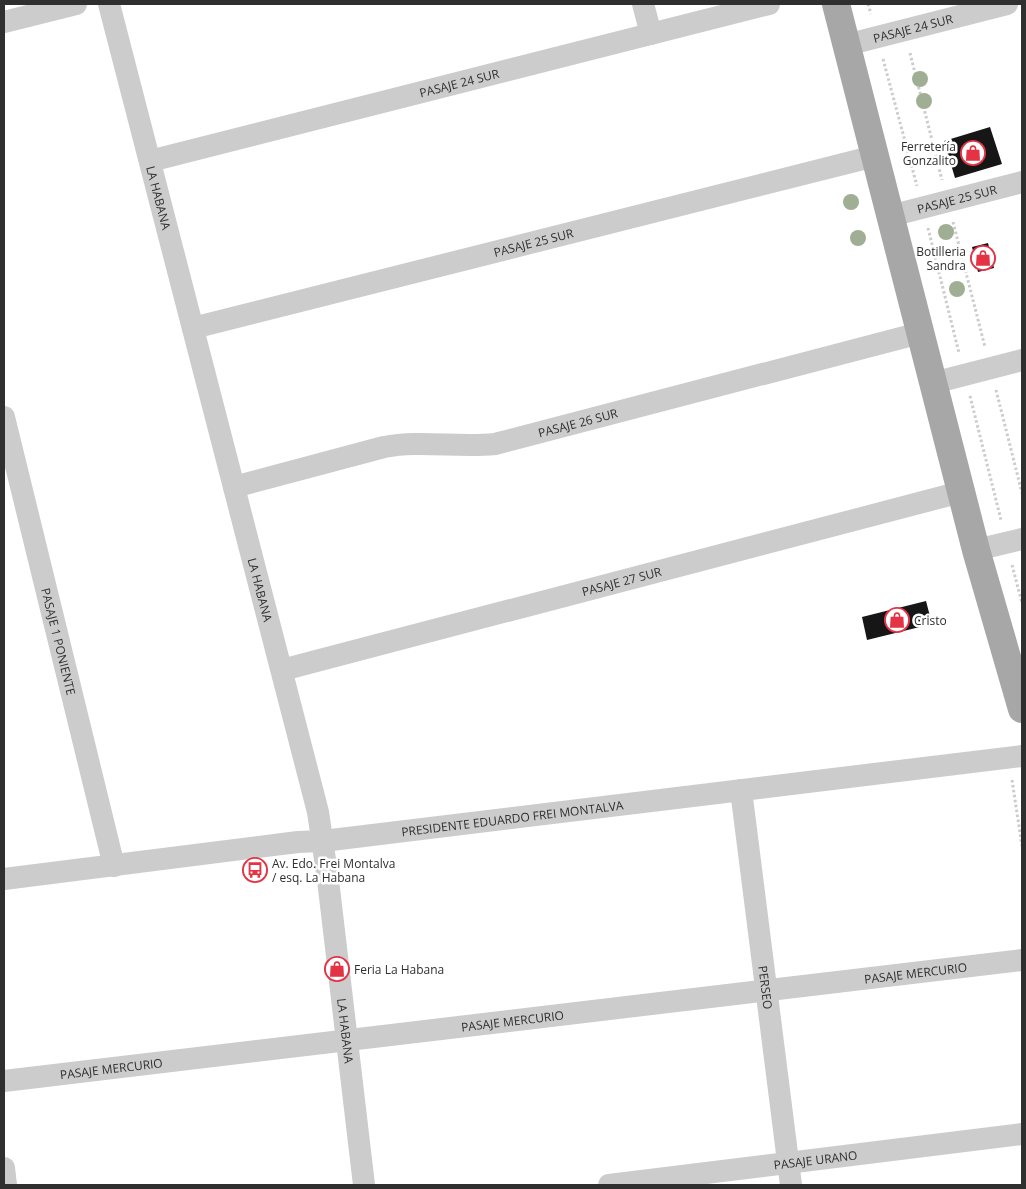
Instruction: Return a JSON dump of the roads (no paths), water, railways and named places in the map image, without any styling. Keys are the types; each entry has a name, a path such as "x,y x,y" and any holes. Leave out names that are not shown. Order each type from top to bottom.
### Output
{"main road":[{"path":"836,4 976,550 1022,709"}],"street":[{"path":"4,22 76,4"},
{"name":"LA HABANA","path":"109,4 318,812 364,1185"},
{"path":"644,4 651,34"},
{"name":"PASAJE 24 SUR","path":"150,161 769,4"},
{"name":"PASAJE 24 SUR","path":"846,45 1007,4"},
{"name":"PASAJE 25 SUR","path":"193,328 875,156"},
{"name":"PASAJE 25 SUR","path":"890,216 1022,182"},
{"name":"PASAJE 26 SUR","path":"234,487 393,445 422,443 464,446 495,444 920,333"},
{"path":"933,383 1022,360"},
{"name":"PASAJE 1 PONIENTE","path":"4,417 114,866"},
{"name":"PASAJE 27 SUR","path":"282,670 961,492"},
{"path":"976,550 1014,541"},
{"name":"PRESIDENTE EDUARDO FREI MONTALVA","path":"4,879 298,842 323,841 1015,757"},
{"name":"PERSEO","path":"741,790 791,1185"},
{"name":"PASAJE MERCURIO","path":"4,1081 1022,960"},
{"name":"PASAJE URANO","path":"609,1185 1022,1134"},
{"path":"4,1168 6,1185"}],"place":[{"name":"Ferretería Gonzalito","path":"973,153"},
{"name":"Botilleria Sandra","path":"983,258"},
{"name":"Cristo","path":"897,620"},
{"name":"Av. Edo. Frei Montalva / esq. La Habana","path":"255,870"},
{"name":"Feria La Habana","path":"337,969"}]}
